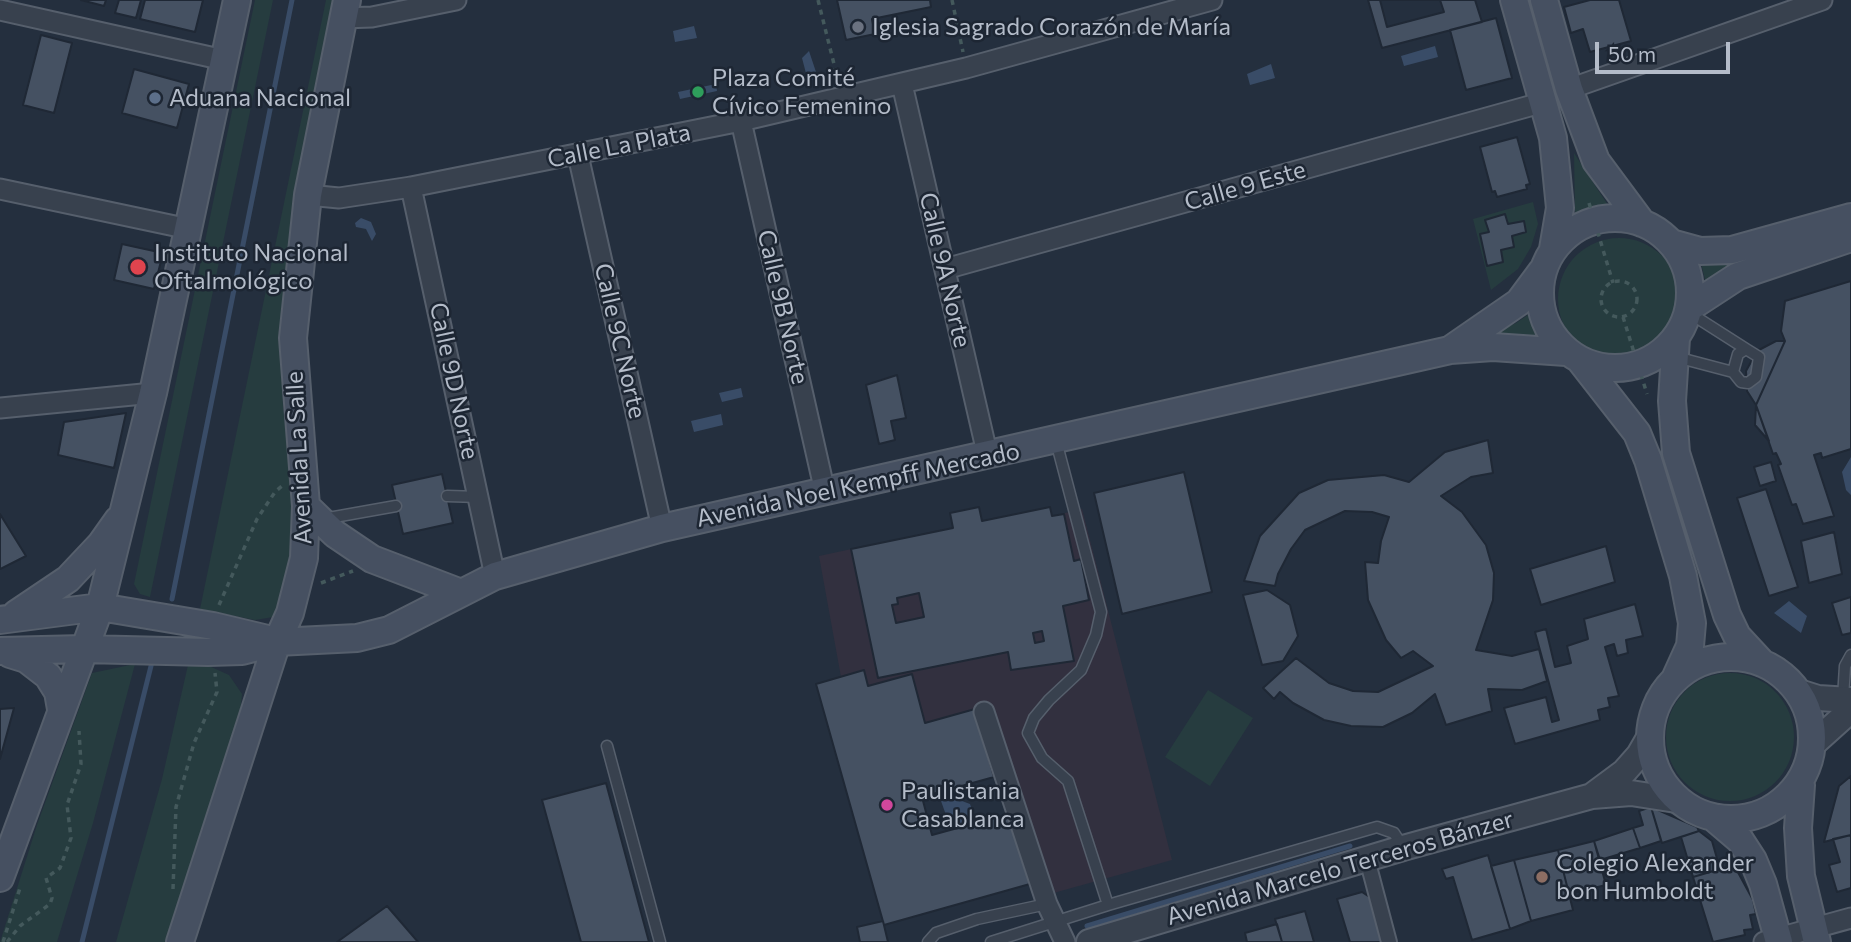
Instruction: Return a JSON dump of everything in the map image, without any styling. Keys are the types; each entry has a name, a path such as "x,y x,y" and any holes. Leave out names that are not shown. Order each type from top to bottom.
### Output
{"main road":[{"path":"0,878 69,716 84,649 100,607 128,503 153,393 237,0"},
{"path":"1514,0 1553,138 1560,208 1539,293 1542,315 1552,335 1573,356 1637,433 1648,460 1683,576 1692,623 1690,646 1675,680"},
{"path":"1544,0 1569,89 1596,161 1642,223 1671,243 1700,251 1732,250 1851,217"},
{"name":"Avenida La Salle","path":"180,942 277,642 299,583 313,512 304,471 293,338 308,195 345,9"},
{"path":"1547,260 1589,208 1642,223"},
{"path":"1688,310 1738,276 1851,238"},
{"path":"1671,243 1684,263 1690,285 1688,310 1663,353 1672,401 1676,453 1727,615 1737,636 1762,663"},
{"name":"Avenida Noel Kempff Mercado","path":"1450,350 1519,302 1547,260"},
{"name":"Avenida Noel Kempff Mercado","path":"1,651 242,651 277,642 357,638 389,630 495,576 662,528 988,457 1450,350 1493,347 1573,356 1600,367 1622,369 1663,353"},
{"path":"4,620 49,594 74,573 101,544 128,503"},
{"path":"313,512 372,559 461,593"},
{"name":"Avenida Noel Kempff Mercado","path":"4,620 100,607 209,625 277,642"},
{"path":"1,651 26,659 42,669 54,682 69,716"},
{"path":"1773,941 1763,884 1753,860 1740,840 1713,817 1676,800 1654,769 1650,736 1652,716 1661,696 1675,680 1694,666 1716,658 1739,657 1762,663 1783,675 1799,692 1807,708 1812,744 1801,785 1798,828 1801,876 1815,935"},
{"path":"1713,817 1750,817 1768,811 1801,785"}],"street":[{"path":"345,9 372,17 456,0"},
{"name":"Calle La Plata","path":"308,195 339,198 411,187 842,100 1212,0"},
{"path":"1569,89 1822,0"},
{"path":"0,10 224,60"},
{"name":"Calle 9A Norte","path":"902,84 988,457"},
{"name":"Calle 9 Este","path":"945,269 1544,102"},
{"name":"Calle 9B Norte","path":"741,121 825,492"},
{"name":"Calle 9C Norte","path":"578,155 662,528"},
{"name":"Calle 9D Norte","path":"411,187 495,576"},
{"path":"0,189 190,229"},
{"path":"0,408 153,393"},
{"path":"1799,692 1848,704 1812,744"},
{"path":"984,712 1051,913 1065,942"},
{"name":"Avenida Marcelo Terceros Bánzer","path":"1592,796 1624,772 1639,755 1650,736"},
{"name":"Avenida Marcelo Terceros Bánzer","path":"1089,942 1403,848 1592,796 1631,793 1676,800"},
{"path":"1367,859 1389,942"},
{"path":"1773,941 1815,935 1851,918"}],"lane":[{"path":"1663,353 1733,372 1741,382 1748,383 1756,377 1759,358 1688,310"},
{"path":"1733,372 1738,354 1746,349"},
{"path":"1056,441 1101,612 1096,635 1081,670 1049,700 1034,718 1028,733 1042,758 1068,781 1108,905"},
{"path":"447,496 480,497"},
{"path":"313,512 396,506"},
{"path":"1848,704 1845,666 1851,655"},
{"path":"607,746 660,942"},
{"path":"928,942 936,933 977,919 1108,905 1377,827 1394,832 1403,848"},
{"path":"991,942 1051,913"}],"path":[{"path":"818,0 842,100"},
{"path":"952,0 966,68"},
{"path":"1589,208 1613,283"},
{"path":"1623,317 1635,308 1636,295 1627,284 1613,283 1603,292 1602,304 1610,315 1623,317 1663,353 1647,394"},
{"path":"1635,399 1658,391"},
{"path":"209,625 257,519 275,492 304,471"},
{"path":"299,583 313,586 365,567 372,559"},
{"path":"172,895 176,807 194,743 217,692 205,652"},
{"path":"6,942 9,936 50,904 46,878 60,868 66,856 71,838 66,805 81,764 69,716"}],"shaded area":[{"path":"1082,509 1172,860 1050,894 986,706 925,723 911,674 868,686 864,670 841,677 819,556 982,521 1052,516"}],"green space":[{"path":"255,0 273,0 150,597 140,594 134,584"},
{"path":"326,0 337,0 297,205 280,338 283,406 297,536 284,606 273,617 255,620 200,609"},
{"path":"1574,153 1598,190 1608,205 1575,213"},
{"path":"1533,202 1538,224 1531,247 1518,269 1491,290 1473,219"},
{"path":"1619,238 1642,243 1662,256 1675,276 1680,299 1675,322 1662,342 1642,355 1619,360 1596,355 1576,342 1563,322 1558,299 1563,276 1576,256 1596,243"},
{"path":"1701,263 1727,263 1755,264 1707,288"},
{"path":"1528,315 1546,346 1482,339 1516,323"},
{"path":"135,664 93,823 57,942 0,942 37,825 92,673"},
{"path":"188,665 209,666 229,675 242,694 240,716 172,942 116,942 162,779"},
{"path":"1730,673 1754,678 1775,692 1789,713 1794,737 1789,761 1775,782 1754,796 1730,801 1706,796 1685,782 1671,761 1666,737 1671,713 1685,692 1706,678"},
{"path":"1208,690 1253,718 1210,786 1165,757"}],"water":[{"path":"694,26 697,38 675,42 673,31"},
{"path":"1435,46 1438,57 1404,66 1401,56"},
{"path":"809,51 818,78 808,81 802,58"},
{"path":"1271,64 1275,78 1250,85 1247,74"},
{"name":"Plaza Comité Cívico Femenino","path":"716,84 717,91 680,99 678,92"},
{"path":"361,218 371,222 376,234 372,241 366,229 356,227 355,223"},
{"path":"741,388 743,397 722,402 719,393"},
{"path":"721,414 723,425 694,432 691,421"},
{"path":"1851,457 1851,495 1846,490 1842,472"},
{"path":"1789,601 1807,616 1801,633 1774,613"},
{"path":"954,798 970,804 975,818 973,822 961,825 957,816 949,817 943,828 940,823 946,815 941,801"}],"building":[{"path":"81,0 106,0 104,6"},
{"path":"119,0 141,0 136,18 115,13"},
{"path":"145,0 203,0 195,32 140,19"},
{"name":"Iglesia Sagrado Corazón de María","path":"837,0 930,0 931,7 872,19 875,34 846,40"},
{"path":"1368,0 1475,0 1482,22 1382,48"},
{"path":"1380,0 1440,0 1444,12 1387,27"},
{"path":"1590,0 1619,0 1631,41 1590,52 1583,29 1571,33 1564,7"},
{"path":"1496,18 1512,78 1466,90 1450,30"},
{"path":"41,35 72,43 54,113 23,105"},
{"name":"Aduana Nacional","path":"134,69 189,84 177,128 122,113"},
{"path":"1517,137 1530,184 1526,185 1527,189 1497,197 1495,191 1492,192 1480,147"},
{"path":"1505,214 1508,224 1524,221 1526,232 1512,236 1514,247 1501,250 1503,262 1487,266 1480,234 1489,232 1485,220"},
{"name":"Instituto Nacional Oftalmológico","path":"122,244 163,253 154,289 114,280"},
{"path":"1851,281 1851,449 1822,458 1821,453 1814,455 1834,516 1803,524 1796,504 1792,505 1778,465 1781,464 1776,453 1773,454 1756,405 1785,341 1781,331 1785,301"},
{"path":"1776,341 1785,341 1756,405 1747,391 1746,371 1757,351"},
{"path":"897,375 906,418 891,421 895,440 879,444 866,385"},
{"path":"1756,405 1769,441 1755,425"},
{"path":"126,413 114,468 58,455 64,422"},
{"path":"1488,440 1493,473 1471,477 1441,496 1462,512 1486,545 1494,573 1493,600 1476,650 1512,656 1539,649 1547,681 1522,690 1488,689 1492,711 1446,725 1435,694 1412,713 1383,727 1351,726 1324,720 1293,703 1280,692 1274,699 1263,688 1296,658 1329,683 1353,691 1378,692 1433,666 1413,651 1401,658 1386,640 1368,600 1365,562 1378,563 1381,541 1389,517 1372,512 1345,511 1305,530 1291,549 1275,586 1244,581 1260,536 1299,493 1328,480 1384,475 1409,482 1445,452"},
{"path":"1771,462 1776,481 1760,486 1754,467"},
{"path":"1184,472 1212,592 1122,614 1094,493"},
{"path":"442,474 453,523 403,534 392,485"},
{"path":"1766,489 1798,587 1769,596 1737,498"},
{"path":"979,507 982,521 1050,507 1052,516 1064,514 1074,561 1081,559 1089,600 1063,606 1074,661 1011,670 1008,652 878,678 851,549 953,528 950,513","holes":["919,593 924,617 896,623 892,605 898,604 897,598","1042,631 1044,641 1035,643 1033,633"]},
{"path":"0,514 26,556 0,569"},
{"path":"1834,532 1842,574 1809,583 1801,541"},
{"path":"1606,546 1615,582 1541,605 1530,569"},
{"path":"1267,590 1290,605 1298,636 1283,661 1262,665 1243,595"},
{"path":"1851,597 1851,633 1842,635 1832,603"},
{"path":"1635,604 1643,636 1626,640 1628,653 1617,656 1614,644 1605,647 1619,696 1608,698 1610,707 1598,710 1600,720 1515,744 1504,708 1546,697 1552,722 1559,720 1535,632 1546,629 1555,667 1571,663 1567,646 1588,639 1584,619"},
{"name":"Paulistania Casablanca","path":"864,670 868,686 912,674 925,723 975,709 994,777 922,797 932,835 1016,812 1037,882 884,925 816,684"},
{"path":"14,708 0,759 0,709"},
{"path":"1851,776 1851,835 1824,842 1839,786"},
{"path":"606,783 649,942 581,942 542,800"},
{"path":"1651,807 1661,841 1640,848 1633,828 1643,825 1639,811"},
{"path":"1651,807 1697,827 1699,831 1662,843"},
{"path":"1633,828 1640,848 1600,860 1594,841"},
{"path":"1699,831 1712,841 1720,869 1693,877 1681,837"},
{"path":"1851,835 1851,888 1837,892 1829,865 1840,862 1833,839"},
{"path":"1594,841 1606,885 1569,894 1558,850"},
{"name":"Colegio Alexander bon Humboldt","path":"1558,850 1573,910 1531,921 1514,860"},
{"path":"1488,855 1510,929 1472,940 1453,877 1446,879 1442,869"},
{"path":"1514,860 1531,921 1510,929 1491,866"},
{"path":"1734,865 1753,900 1756,914 1750,915 1753,929 1744,930 1745,935 1713,942 1693,877"},
{"path":"1362,892 1371,898 1383,942 1350,942 1337,899"},
{"path":"387,906 418,942 337,942"},
{"path":"1305,911 1314,942 1282,942 1275,919"},
{"path":"883,921 888,942 860,942 857,927"},
{"path":"1277,924 1282,942 1247,942 1245,933"}],"waterway":[{"path":"172,599 292,0"},
{"path":"82,942 152,662"},
{"path":"1087,926 1350,846"}],"place":[{"name":"Iglesia Sagrado Corazón de María","path":"858,27"},
{"name":"Plaza Comité Cívico Femenino","path":"698,92"},
{"name":"Aduana Nacional","path":"155,98"},
{"name":"Instituto Nacional Oftalmológico","path":"138,267"},
{"name":"Paulistania Casablanca","path":"887,805"},
{"name":"Colegio Alexander bon Humboldt","path":"1542,877"}]}
